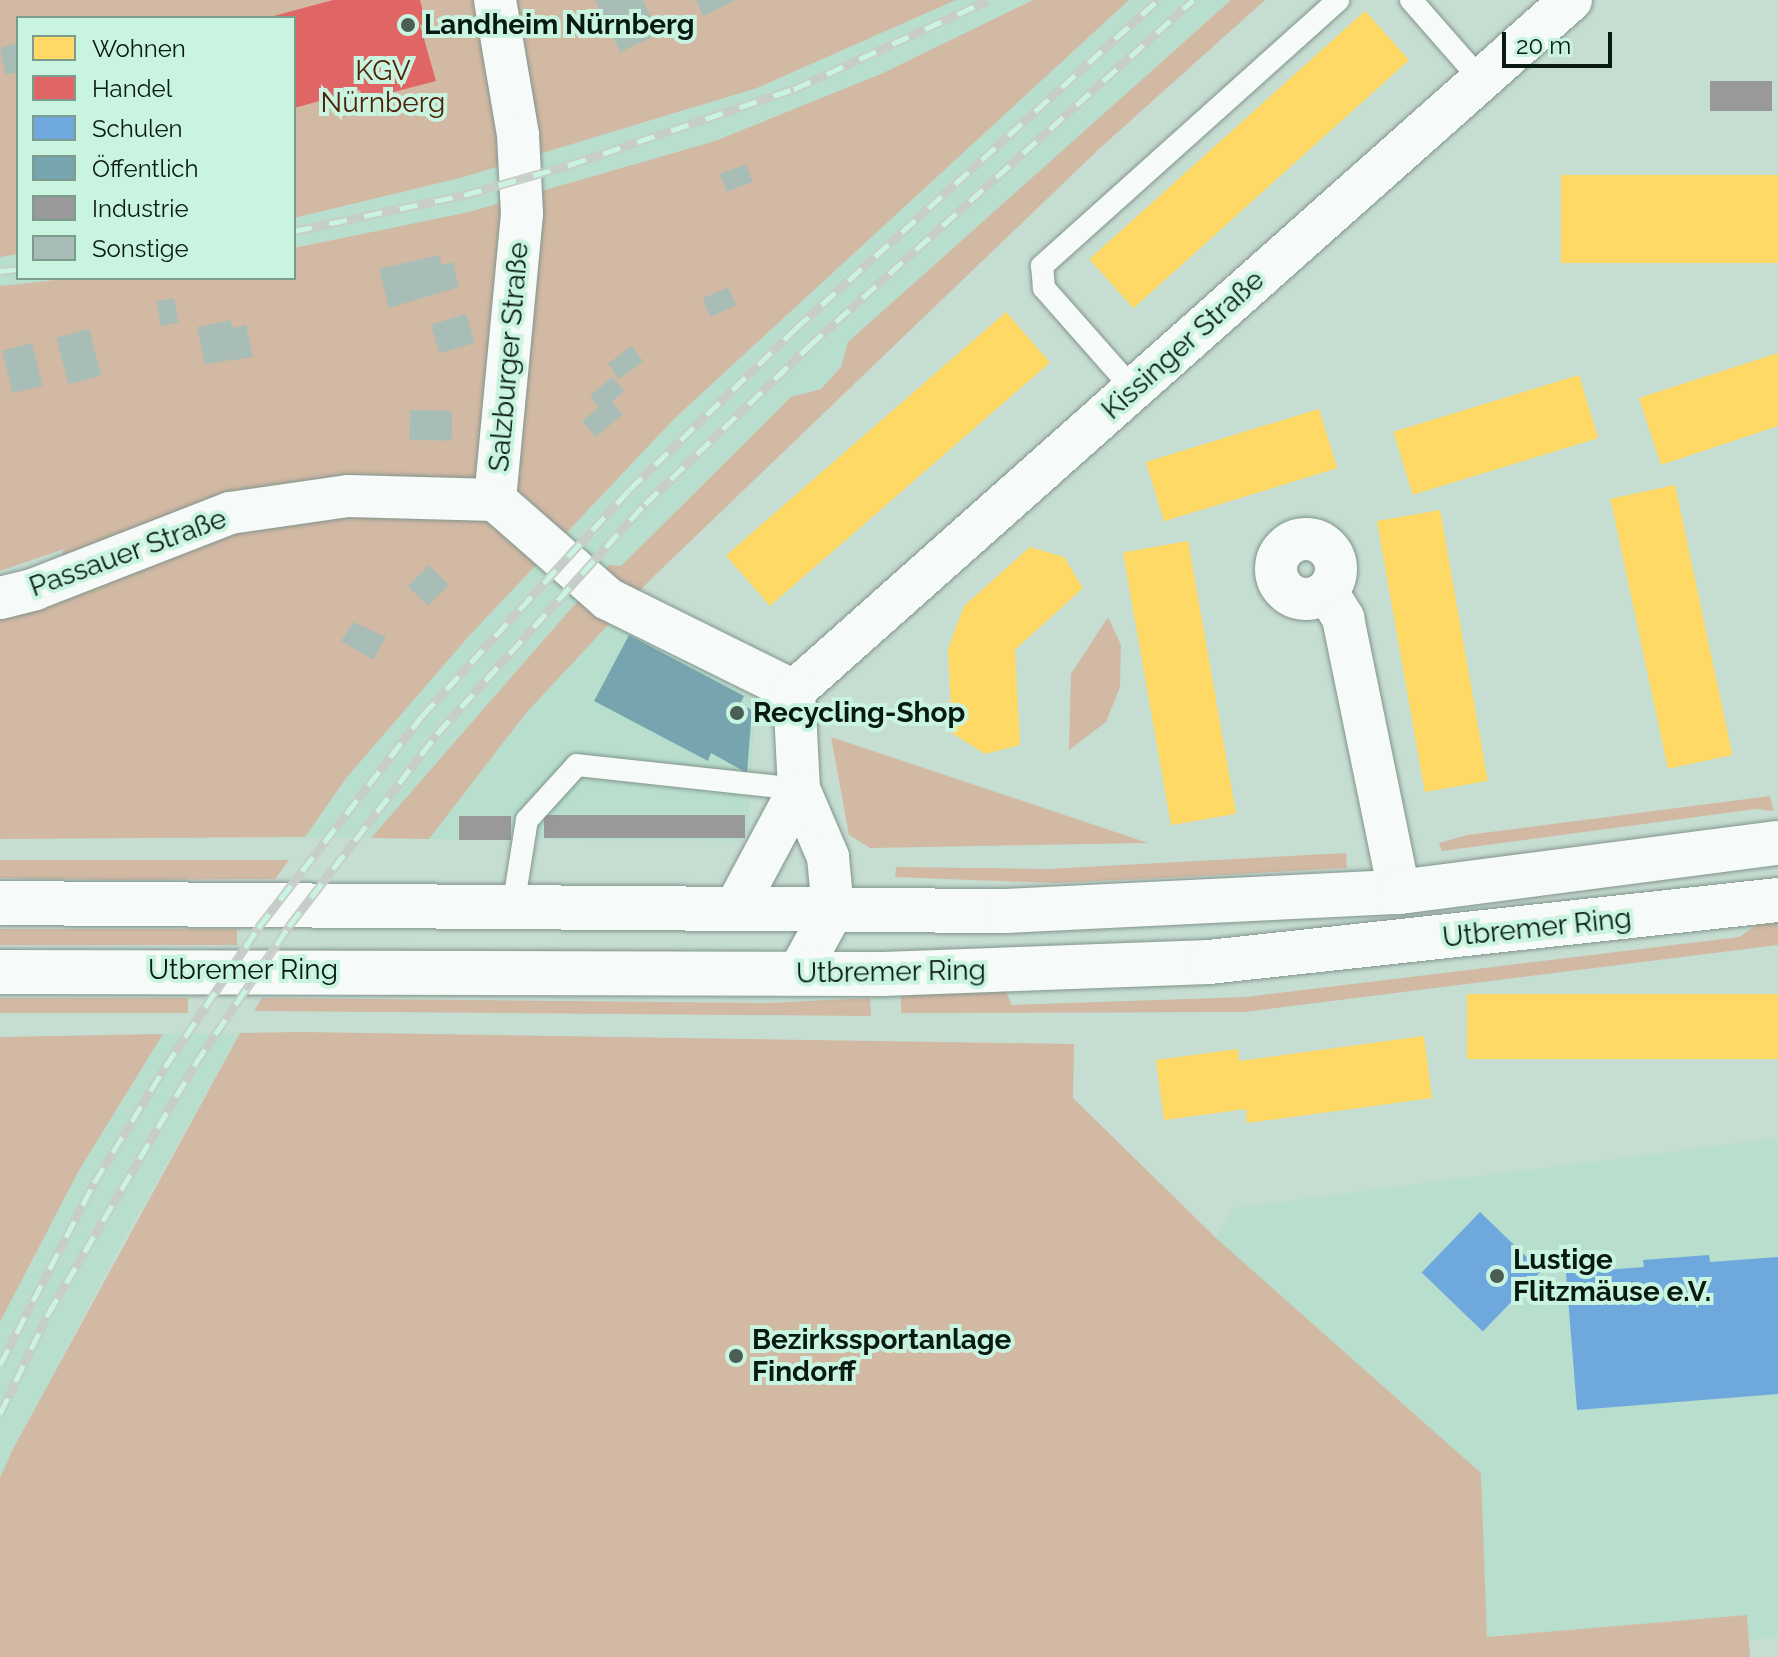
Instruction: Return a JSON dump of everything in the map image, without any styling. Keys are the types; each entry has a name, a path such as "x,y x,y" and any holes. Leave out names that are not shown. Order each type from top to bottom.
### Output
{"main road":[{"name":"Utbremer Ring","path":"0,903 1007,911 1399,892 1778,843"},
{"name":"Utbremer Ring","path":"0,972 798,974 1209,962 1778,900"}],"street":[{"name":"Salzburger Straße","path":"495,0 518,135 522,214 495,500 608,599 794,691"},
{"name":"Kissinger Straße","path":"794,691 1571,0"},
{"name":"Passauer Straße","path":"0,598 35,589 230,513 348,496 495,500"},
{"path":"1327,592 1343,618 1399,892"},
{"path":"794,691 799,789 828,857 833,910 798,974"},
{"path":"735,909 799,789"}],"lane":[{"path":"1133,389 1044,288 1042,266 1338,0"},
{"path":"1411,0 1481,80"},
{"path":"513,907 527,820 577,765 799,789"}],"shaded area":[{"path":"956,0 1033,0 883,73 715,141 469,212 296,248 296,218 460,178 757,88"},
{"path":"1129,0 1231,0 848,342 841,366 821,389 791,397 620,567 609,565 371,838 305,837 347,777 469,636 674,419"},
{"path":"16,254 16,280 56,280 0,286 0,257"},
{"path":"611,619 746,695 755,708 748,831 738,841 429,839 526,713"},
{"path":"240,1033 113,1259 0,1478 0,1322 78,1172 163,1034"},
{"path":"1778,1138 1778,1637 1749,1640 1747,1615 1487,1637 1481,1473 1216,1238 1233,1208"}],"green space":[{"name":"KGV Nürnberg","path":"0,0 956,0 757,88 460,178 296,218 296,16 16,16 16,254 0,257"},
{"path":"1033,0 1129,0 674,419 469,636 347,777 305,837 0,839 0,606 49,595 64,549 0,571 0,286 56,280 296,280 296,248 469,212 715,141 883,73"},
{"path":"1231,0 1265,0 1099,149 651,579 526,713 429,839 371,838 609,565 621,566 791,397 821,389 841,367 848,342"},
{"path":"1108,617 1121,645 1120,687 1106,722 1069,750 1071,674"},
{"path":"831,737 1148,843 870,848 849,835"},
{"path":"1770,796 1774,811 1756,809 1442,851 1439,843 1467,835"},
{"path":"1346,853 1347,868 1186,877 1054,883 895,877 896,867 1048,869"},
{"path":"0,860 289,860 275,879 111,880 0,878"},
{"path":"1778,923 1778,945 1244,1012 901,1013 901,995 1005,990 1012,1005 1246,997 1739,937 1759,924"},
{"path":"0,929 237,929 237,945 0,945"},
{"path":"0,998 188,998 188,1013 0,1013"},
{"path":"262,998 769,1003 870,998 871,1016 254,1011"},
{"name":"Bezirkssportanlage Findorff","path":"240,1033 1074,1044 1073,1098 1216,1238 1481,1473 1487,1637 1747,1615 1750,1657 0,1657 0,1478 13,1449"},
{"path":"163,1034 78,1172 0,1322 0,1037"}],"building: Wohnen":[{"path":"1365,11 1409,60 1133,308 1089,259"},
{"path":"1561,175 1778,175 1778,263 1561,263"},
{"path":"1006,312 1050,363 770,606 726,555"},
{"path":"1778,353 1778,426 1661,465 1639,398"},
{"path":"1579,375 1598,438 1413,495 1393,432"},
{"path":"1319,409 1337,468 1164,521 1146,462"},
{"path":"1675,485 1732,755 1668,769 1610,499"},
{"path":"1440,510 1488,781 1425,792 1377,521"},
{"path":"1188,541 1236,814 1171,825 1123,552"},
{"path":"1030,547 1064,557 1083,588 1015,650 1020,745 985,754 952,733 948,649 964,606"},
{"path":"1467,994 1778,994 1778,1059 1467,1059"},
{"path":"1424,1036 1432,1098 1247,1123 1246,1109 1164,1120 1156,1060 1238,1049 1239,1061"}],"building: Handel":[{"path":"333,0 420,0 426,23 420,25 436,81 363,100 360,90 296,107 296,16 274,16"}],"building: Schulen":[{"path":"1480,1212 1541,1271 1483,1331 1422,1272"},
{"path":"1709,1255 1710,1262 1778,1257 1778,1394 1577,1410 1566,1273 1644,1267 1643,1260"}],"building: Öffentlich":[{"path":"629,635 744,696 740,704 752,710 747,773 711,753 708,761 594,701"}],"building: Industrie":[{"path":"1710,81 1772,81 1772,111 1710,111"},
{"path":"544,815 745,815 745,838 544,838"},
{"path":"459,816 511,816 511,840 459,840"}],"building: Sonstige":[{"path":"595,0 643,0 659,34 620,52"},
{"path":"696,0 736,0 703,16"},
{"path":"16,44 16,72 6,75 0,48"},
{"path":"746,164 753,182 727,192 720,174"},
{"path":"439,255 442,265 453,262 459,287 389,308 379,269"},
{"path":"728,287 736,305 711,317 702,298"},
{"path":"174,298 179,323 161,326 156,301"},
{"path":"466,314 475,343 439,354 431,325"},
{"path":"231,320 232,328 246,325 253,357 205,364 197,327"},
{"path":"89,329 101,375 69,384 56,338"},
{"path":"32,343 43,386 13,393 2,350"},
{"path":"632,346 643,361 619,379 608,364"},
{"path":"612,377 624,391 612,402 623,414 596,437 582,421 599,407 590,396"},
{"path":"410,410 452,411 451,441 409,440"},
{"path":"429,565 449,585 428,606 408,586"},
{"path":"353,622 386,637 373,660 341,641"}],"railway":[{"path":"296,231 464,195 569,165 794,89 988,0"},
{"path":"0,1365 94,1183 165,1067 258,928 422,716 629,490 795,329 1158,0"},
{"path":"0,1414 48,1314 195,1064 289,926 437,734 645,504 809,346 1193,0"},
{"path":"0,271 16,269"}],"place":[{"name":"Landheim Nürnberg","path":"408,25"},
{"name":"Recycling-Shop","path":"737,713"},
{"name":"Lustige Flitzmäuse e.V.","path":"1497,1276"},
{"name":"Bezirkssportanlage Findorff","path":"736,1356"}]}
